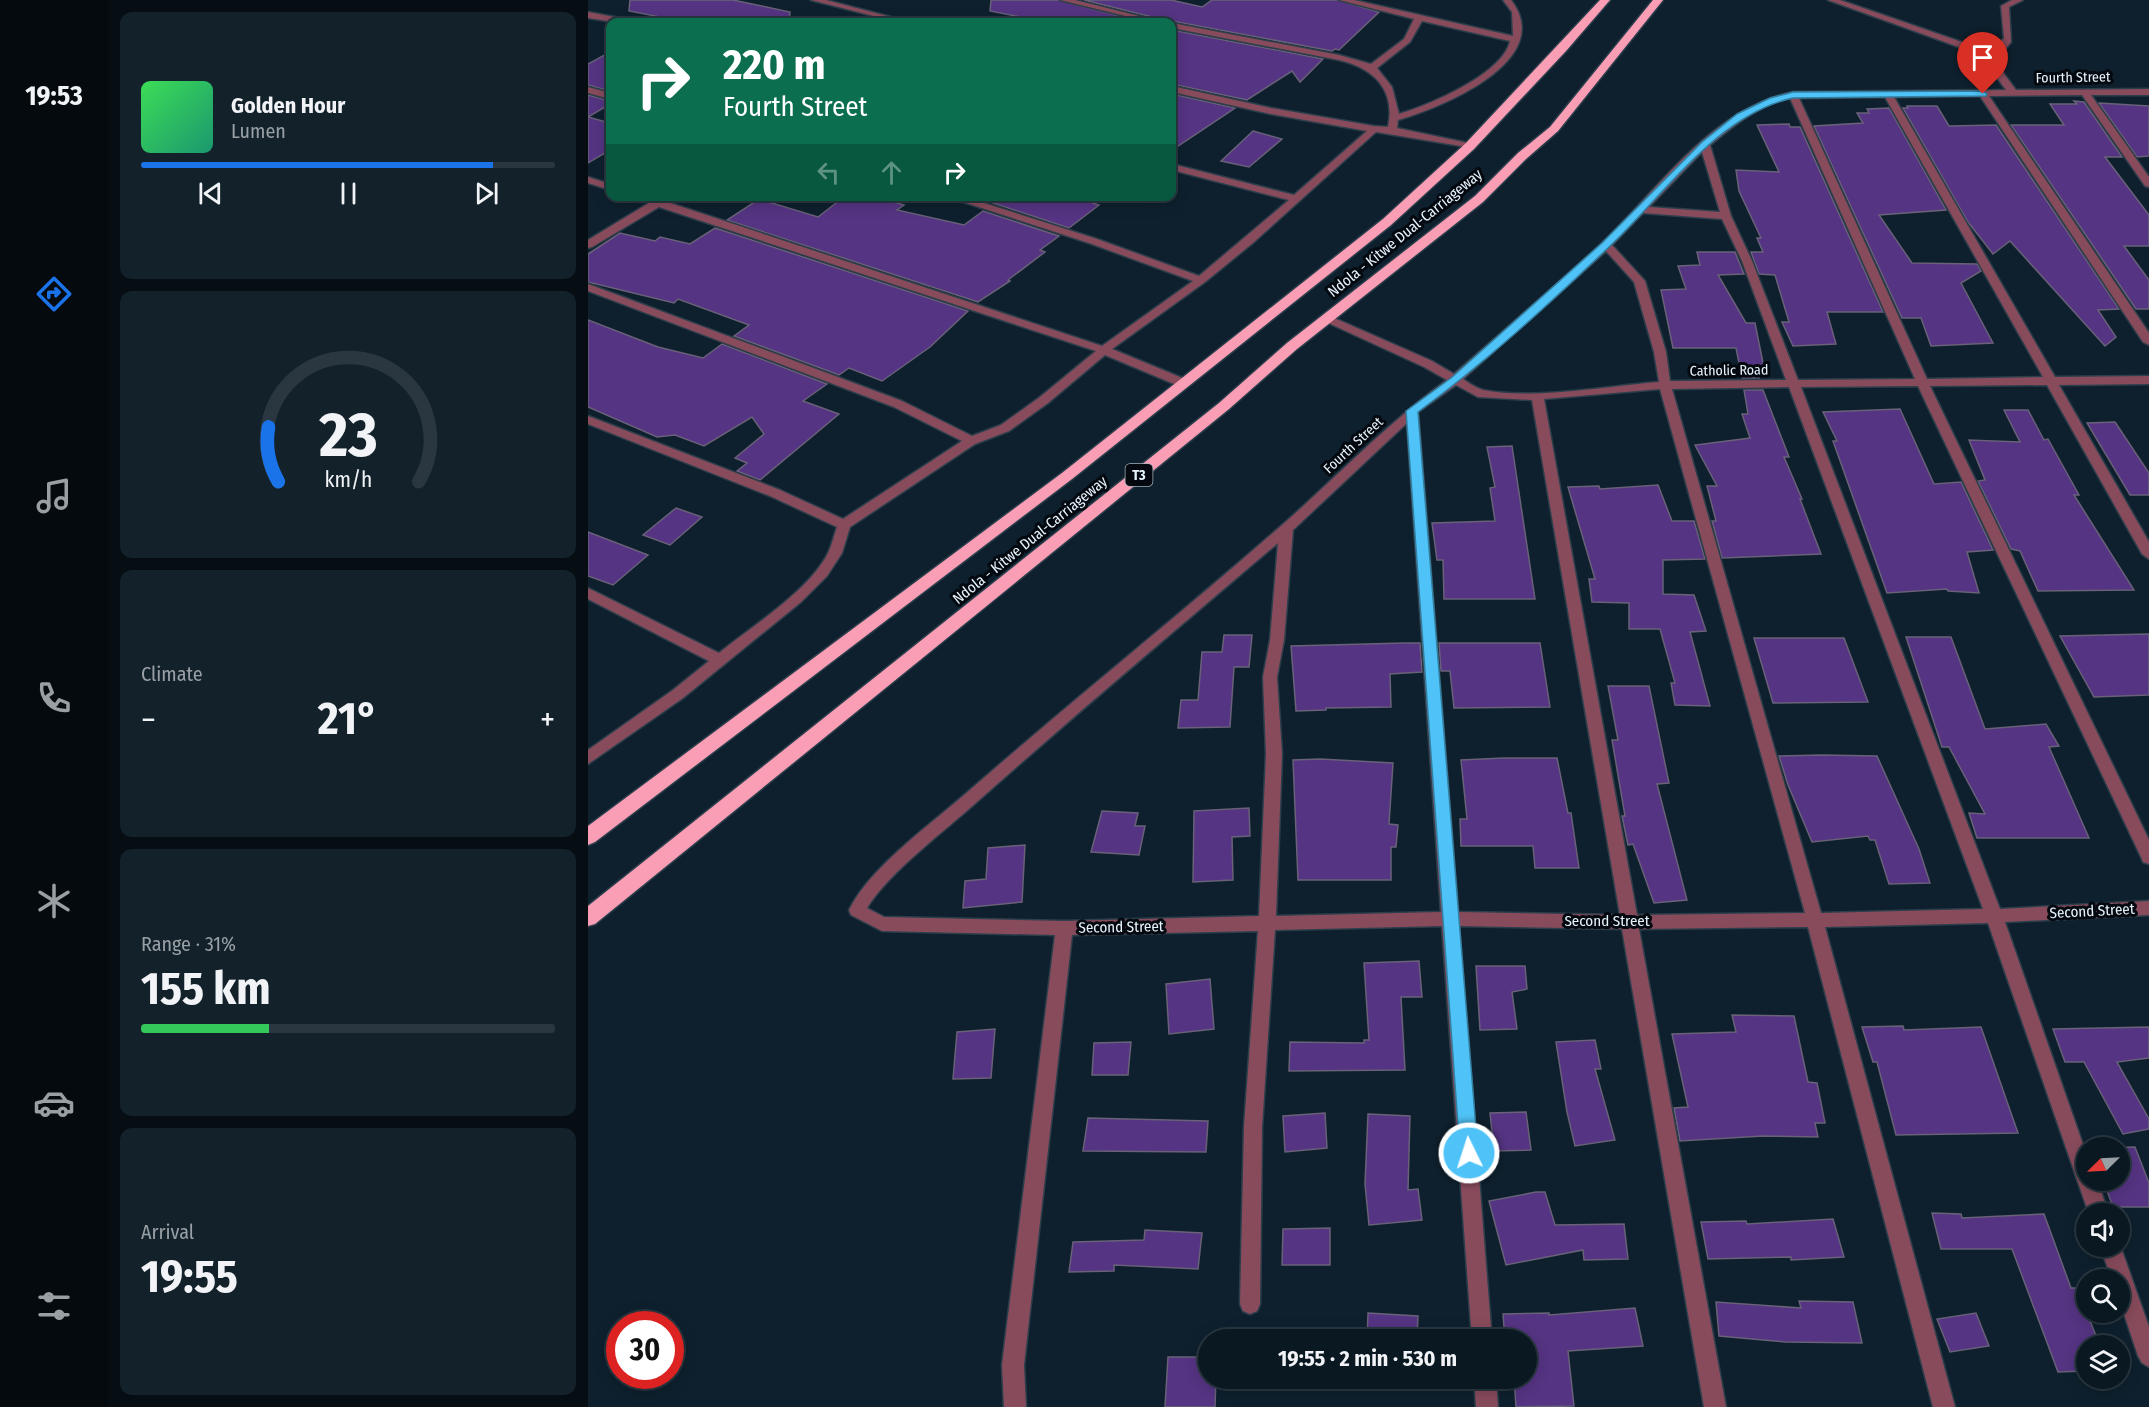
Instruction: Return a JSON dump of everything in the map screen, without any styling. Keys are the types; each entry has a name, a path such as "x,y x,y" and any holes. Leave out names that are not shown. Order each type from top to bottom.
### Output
{"highway":[{"name":"Ndola - Kitwe Dual-Carriageway","path":"588,837 1048,490 1293,299 1387,222 1470,146 1605,0"},
{"name":"Ndola - Kitwe Dual-Carriageway","path":"588,918 753,788 1328,319 1479,199 1522,156 1554,129 1658,0"}],"street":[{"path":"815,0 889,18"},
{"path":"1064,0 1141,18"},
{"path":"1343,0 1515,39"},
{"path":"1396,118 1422,111 1460,94 1498,66 1513,48 1515,39 1518,38 1516,12 1507,0"},
{"path":"1832,0 1973,49 1990,62 2013,93"},
{"path":"1990,62 2008,37 2003,14 2005,6 2019,0"},
{"path":"588,15 606,18"},
{"path":"1372,68 1403,46 1412,36 1419,17"},
{"path":"1176,26 1334,57 1372,68 1388,88 1396,118 1392,130"},
{"path":"588,90 606,95"},
{"path":"1176,90 1271,111 1374,129 1392,130 1470,146"},
{"path":"2084,92 2149,184"},
{"name":"Fourth Street","path":"1048,730 1286,529 1412,411 1455,380 1606,245 1705,144 1740,116 1773,99 1793,95 2149,92"},
{"path":"1888,94 2149,554"},
{"path":"1983,94 2149,342"},
{"path":"1793,95 1922,382 2149,857"},
{"path":"588,758 678,694 718,659 796,599 822,573 835,553 844,525 971,441 1005,428 1044,400 1104,350 1201,280 1374,129"},
{"path":"1705,144 1726,216 1747,261 1994,916 2076,1149"},
{"path":"1176,168 1295,198"},
{"path":"588,180 606,186"},
{"path":"650,201 1104,350 1183,383"},
{"path":"966,201 1093,241 1201,280"},
{"path":"588,245 657,204"},
{"path":"1641,210 1726,216"},
{"path":"1606,245 1639,281 1660,352 1665,385 1815,920 1944,1407"},
{"path":"588,287 898,404 971,441"},
{"name":"Catholic Road","path":"1328,319 1428,364 1478,393 1537,396 1665,385 2149,381"},
{"path":"1537,396 1715,1407"},
{"path":"1412,411 1481,1329"},
{"path":"588,420 776,493 844,525"},
{"path":"1250,1304 1253,1127 1267,925 1274,754 1270,677 1277,640 1286,529"},
{"path":"588,593 718,659"},
{"name":"Second Street","path":"1048,730 870,890 857,910 882,924 1064,928 1452,919 1628,922 1815,920 1994,916 2149,908"},
{"path":"1015,1407 1013,1365 1064,928"},
{"path":"2114,1257 2149,1356"},
{"path":"1486,1389 1487,1407"}],"building":[{"path":"630,0 733,0 790,12 789,18 665,18 629,11"},
{"path":"991,0 1058,0 1128,18 1026,18 990,11"},
{"path":"1084,0 1171,0 1202,7 1212,0 1337,0 1379,12 1339,50 1332,51 1176,22 1176,18 1156,18"},
{"path":"1176,31 1323,59 1300,82 1292,71 1247,100 1176,85"},
{"path":"606,54 606,90 588,85 588,64"},
{"path":"588,95 606,100 606,106 588,117"},
{"path":"1176,95 1235,108 1176,147"},
{"path":"2074,101 2084,102 2122,157 2105,157 2149,215 2149,246 2124,246 2149,280 2149,309 2136,309 2011,125 2064,125 2050,104 2077,104"},
{"path":"2099,103 2149,106 2149,156 2137,157"},
{"path":"1907,106 1937,106 1949,126 1996,125 2119,309 2098,310 2116,337 2105,346 2010,241 1993,254 1968,222 1903,108 1908,108"},
{"path":"1889,108 1946,210 1879,215 1912,263 1977,264 1981,271 1961,283 1993,343 1931,346 1921,318 1902,318 1814,126 1863,123 1857,113 1869,113 1867,109"},
{"path":"588,117 606,122 606,152 588,163"},
{"path":"1789,124 1790,127 1800,127 1883,312 1827,312 1836,344 1793,346 1782,322 1789,322 1775,275 1759,274 1751,252 1763,252 1757,238 1761,238 1739,191 1736,170 1779,172 1757,125"},
{"path":"1253,131 1282,139 1249,167 1221,161"},
{"path":"756,201 766,201 818,217 839,201 890,201 904,205 897,210 964,225 983,211 1059,236 1040,250 1045,252 1008,280 1010,281 978,302 727,220"},
{"path":"996,201 1087,201 1099,205 1069,228 993,203"},
{"path":"715,228 968,311 930,347 882,381 849,368 839,375 734,336 749,325 678,299 674,303 588,282 588,254 620,233 655,241 660,237 690,244"},
{"path":"1697,252 1735,252 1744,274 1718,275 1746,323 1755,323 1765,373 1757,373 1759,378 1742,378 1736,348 1673,348 1661,290 1686,289 1678,266 1700,265"},
{"path":"588,320 658,347 703,358 722,344 827,384 803,401 839,414 760,480 737,471 747,463 735,458 764,434 752,417 704,446 675,435 657,437 588,407"},
{"path":"1744,390 1763,390 1789,457 1784,457 1802,499 1800,499 1821,554 1722,558 1712,521 1716,521 1707,486 1717,486 1695,445 1750,438 1742,414 1748,414"},
{"path":"1900,409 1934,484 1961,482 1993,550 1967,552 1979,593 1948,591 1947,589 1887,593 1833,441 1837,441 1823,412"},
{"path":"2004,410 2028,410 2044,440 2048,439 2079,495 2074,495 2134,590 2038,591 2020,551 2011,549 1978,481 1985,480 1969,440 2020,442"},
{"path":"2115,422 2149,473 2149,495 2130,495 2087,423"},
{"path":"1512,446 1535,599 1444,599 1443,560 1437,560 1432,523 1495,521 1490,488 1495,487 1487,447"},
{"path":"1658,485 1672,521 1694,521 1705,559 1663,560 1663,594 1694,595 1706,631 1690,632 1710,706 1675,705 1671,683 1675,683 1660,629 1629,629 1629,603 1592,602 1589,579 1595,579 1568,487 1599,486 1600,489"},
{"path":"676,508 702,517 670,545 643,535"},
{"path":"588,532 648,555 613,585 588,576"},
{"path":"2149,634 2149,695 2094,697 2060,636"},
{"path":"1224,635 1252,635 1249,667 1234,667 1230,727 1178,728 1181,700 1198,700 1202,652 1222,652"},
{"path":"1906,637 1951,637 1985,729 2046,724 2059,746 2049,747 2089,838 1977,838 1969,813 1985,814 1949,747 1942,747"},
{"path":"1754,638 1844,638 1868,702 1773,703"},
{"path":"1420,643 1422,672 1390,674 1391,707 1296,711 1291,646"},
{"path":"1439,643 1540,643 1550,707 1454,708 1450,671 1441,671"},
{"path":"1608,686 1649,686 1669,783 1657,784 1687,900 1654,903 1633,844 1628,845 1612,740 1618,740"},
{"path":"1779,756 1877,756 1919,849 1930,883 1889,884 1875,840 1870,840 1868,836 1812,842 1788,785"},
{"path":"1557,758 1568,813 1571,813 1579,868 1535,868 1533,846 1461,846 1460,819 1467,819 1461,760"},
{"path":"1320,759 1393,763 1389,824 1398,825 1396,847 1391,847 1391,880 1298,880 1293,760"},
{"path":"1249,808 1250,836 1232,837 1233,880 1193,882 1194,811"},
{"path":"1102,811 1138,813 1135,826 1145,826 1139,855 1091,852"},
{"path":"1025,845 1022,902 963,908 965,881 986,879 988,848"},
{"path":"1419,961 1422,997 1401,997 1405,1070 1289,1071 1290,1042 1364,1043 1364,1040 1369,1040 1364,963"},
{"path":"1476,966 1525,966 1527,989 1512,992 1517,1029 1480,1030"},
{"path":"1210,979 1214,1029 1169,1034 1166,984"},
{"path":"1732,1015 1794,1016 1808,1082 1817,1083 1825,1123 1815,1123 1818,1137 1763,1136 1680,1141 1674,1108 1688,1107 1672,1034 1736,1032"},
{"path":"1903,1026 1904,1030 1981,1027 2018,1133 1896,1135 1877,1062 1873,1062 1862,1027"},
{"path":"2149,1027 2149,1058 2117,1062 2149,1119 2149,1129 2123,1134 2084,1062 2065,1062 2053,1029"},
{"path":"995,1029 991,1078 953,1079 957,1032"},
{"path":"1595,1040 1601,1069 1595,1069 1615,1140 1575,1146 1556,1042"},
{"path":"1131,1042 1128,1075 1092,1075 1094,1043"},
{"path":"1526,1112 1531,1150 1494,1151 1490,1113"},
{"path":"1325,1113 1327,1148 1285,1152 1283,1116"},
{"path":"1368,1114 1410,1116 1408,1190 1418,1189 1422,1220 1369,1225 1365,1184"},
{"path":"1088,1118 1208,1121 1206,1152 1083,1151"},
{"path":"2130,1147 2135,1147 2149,1183 2149,1207 2130,1207 2130,1203 2112,1203 2107,1191 2130,1191"},
{"path":"1545,1192 1555,1225 1624,1224 1628,1259 1584,1260 1583,1250 1506,1265 1489,1201"},
{"path":"1932,1213 1961,1214 1962,1218 2044,1214 2071,1288 2076,1288 2076,1323 2091,1323 2096,1335 2076,1335 2076,1371 2058,1372 2012,1249 1941,1249"},
{"path":"1833,1219 1844,1257 1791,1260 1791,1257 1708,1259 1701,1222 1746,1221 1747,1224"},
{"path":"1330,1228 1330,1265 1282,1265 1283,1229"},
{"path":"1145,1230 1202,1233 1198,1269 1114,1265 1114,1271 1069,1272 1073,1242 1144,1240"},
{"path":"1799,1301 1853,1302 1862,1343 1785,1342 1719,1336 1716,1302 1801,1308"},
{"path":"1635,1308 1643,1346 1568,1351 1574,1406 1516,1407 1515,1389 1537,1389 1537,1329 1504,1329 1503,1314 1549,1313 1549,1315"},
{"path":"1368,1313 1418,1316 1417,1329 1367,1329"},
{"path":"1976,1313 1989,1346 1950,1352 1937,1319"},
{"path":"1168,1357 1198,1357 1198,1389 1216,1389 1215,1407 1165,1407"}],"route":[{"path":"1469,1153 1412,411 1455,380 1606,245 1705,144 1740,116 1773,99 1793,95 1983,94"}]}
